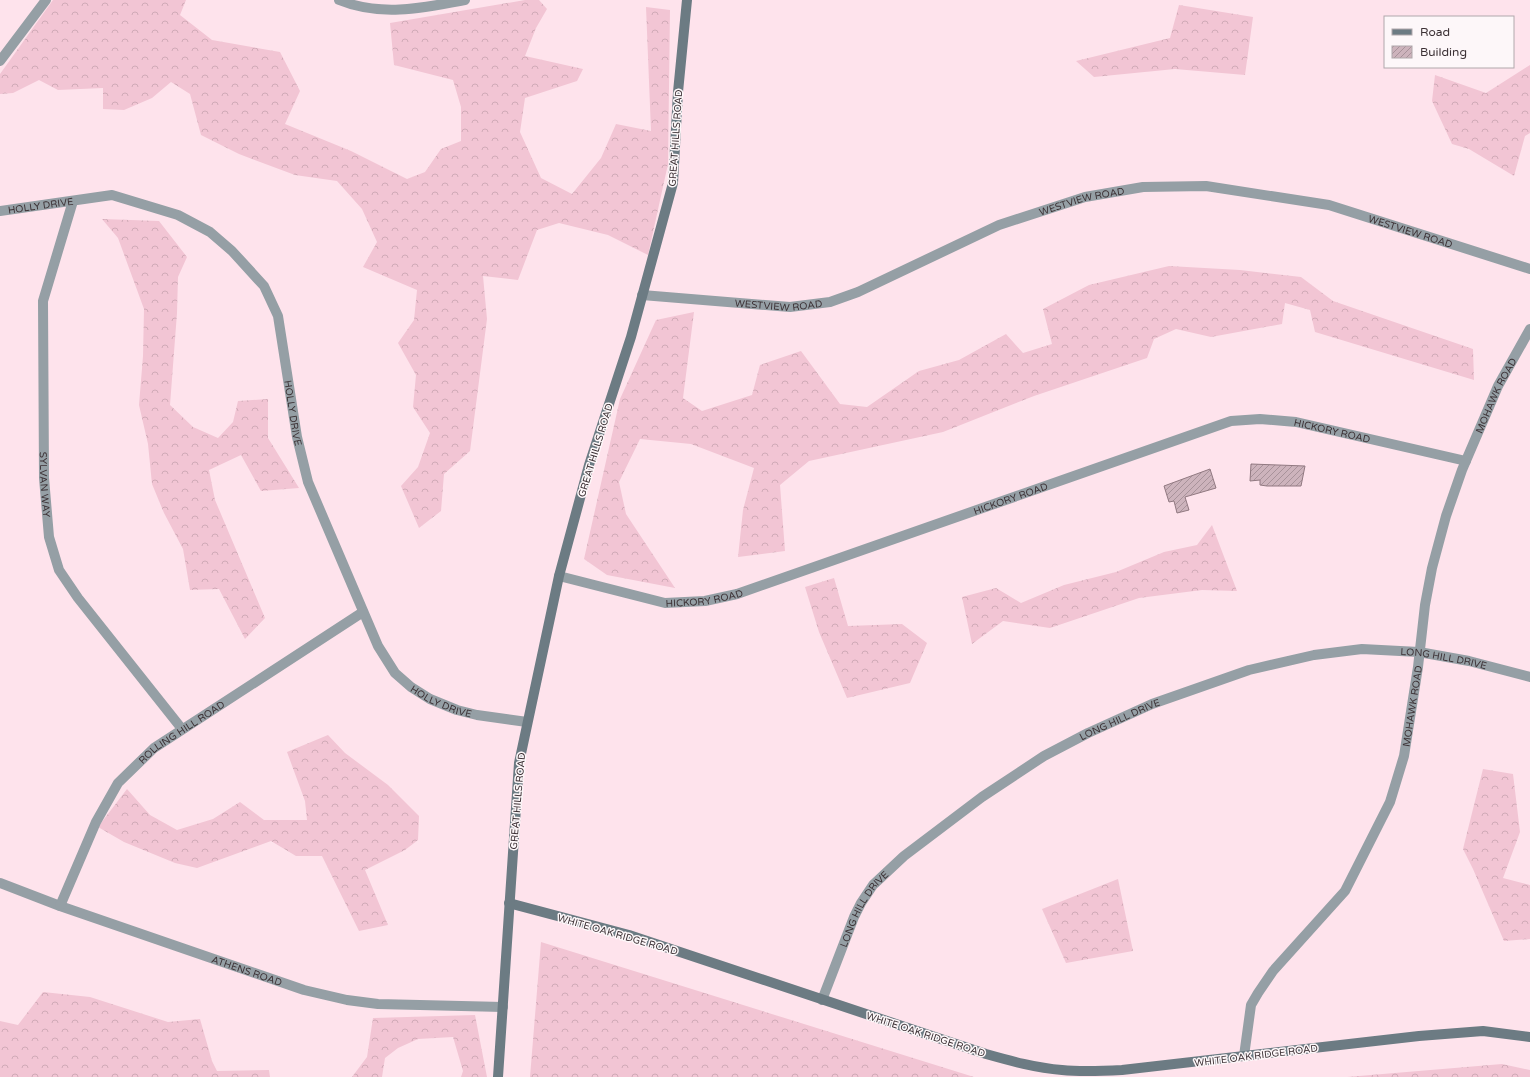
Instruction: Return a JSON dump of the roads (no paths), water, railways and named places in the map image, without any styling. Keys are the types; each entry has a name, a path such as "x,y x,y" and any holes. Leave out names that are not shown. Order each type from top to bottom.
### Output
{"street":[{"path":"0,61 46,0"},
{"path":"339,0 351,5 391,10 422,8 465,0"},
{"name":"GREAT HILLS ROAD","path":"509,903 519,763 559,576 590,465 631,336 673,184 678,92 687,0"},
{"name":"WESTVIEW ROAD","path":"642,295 790,307 830,302 858,292 998,224 1085,197 1143,187 1206,186 1329,205 1530,269"},
{"name":"HOLLY DRIVE","path":"0,211 112,195 178,215 210,232 232,251 264,286 278,316 297,437 308,482 378,646 395,673 411,687 430,699 457,710 477,715 527,722"},
{"name":"SYLVAN WAY","path":"73,201 43,301 44,478 49,537 59,570 78,598 182,729"},
{"name":"MOHAWK ROAD","path":"1244,1056 1251,1005 1273,971 1345,891 1390,802 1404,756 1425,605 1432,568 1446,516 1466,461 1498,386 1530,329"},
{"name":"HICKORY ROAD","path":"559,576 665,604 705,602 737,594 1231,421 1260,419 1296,422 1466,461"},
{"name":"ROLLING HILL ROAD","path":"60,906 96,822 118,783 154,748 363,612"},
{"name":"LONG HILL DRIVE","path":"822,1000 854,917 861,902 873,885 910,852 982,797 1044,756 1088,733 1152,704 1249,670 1314,655 1362,649 1419,652 1469,661 1530,677"},
{"name":"ATHENS ROAD","path":"0,884 304,990 347,1000 378,1004 503,1007"},
{"path":"498,1077 509,903"},
{"name":"WHITE OAK RIDGE ROAD","path":"509,903 629,935 986,1054 1032,1066 1062,1070 1090,1072 1122,1070 1419,1036 1483,1031 1530,1037"}]}
